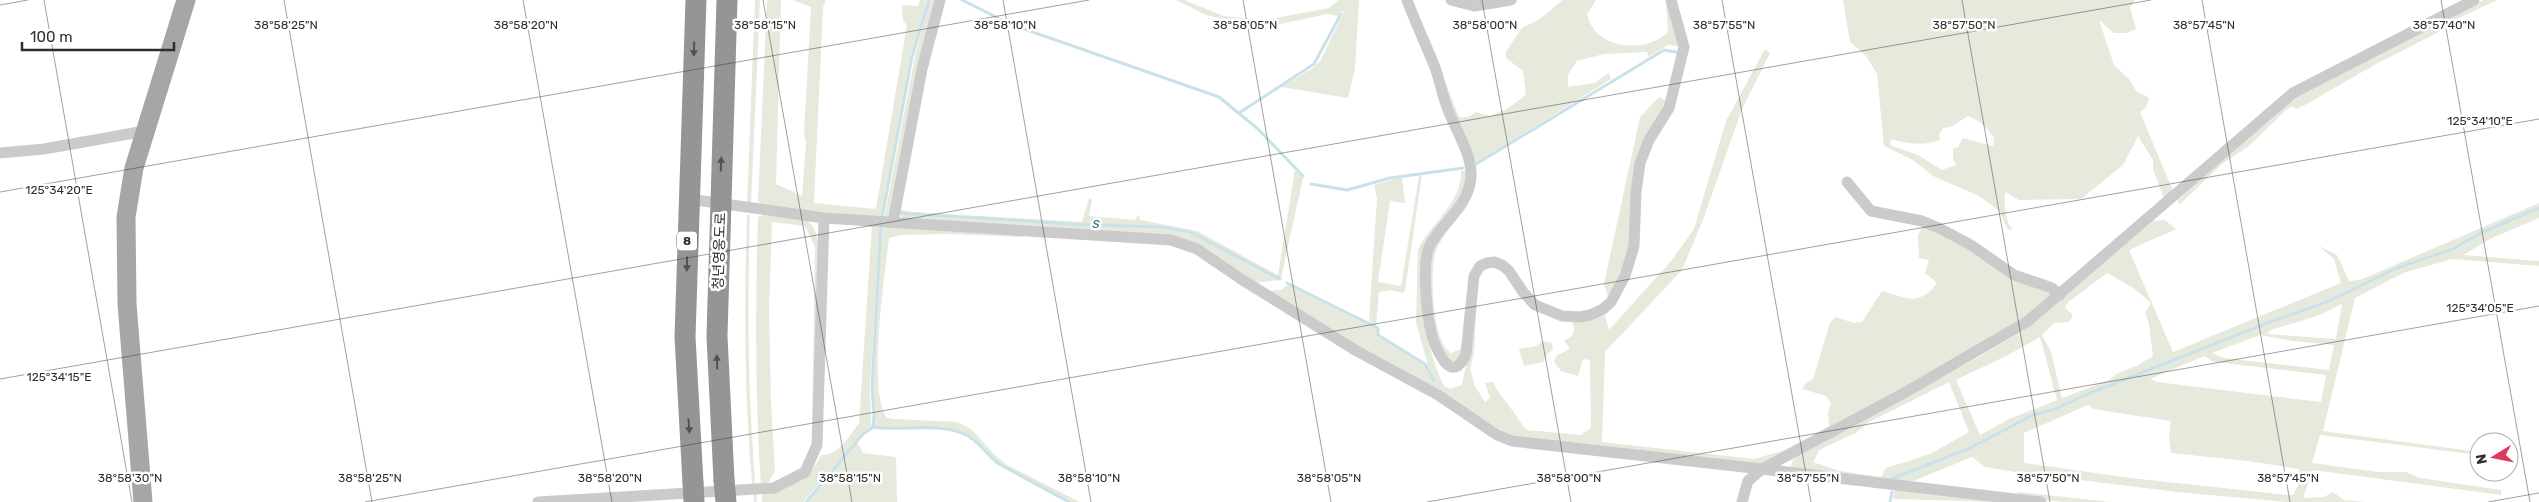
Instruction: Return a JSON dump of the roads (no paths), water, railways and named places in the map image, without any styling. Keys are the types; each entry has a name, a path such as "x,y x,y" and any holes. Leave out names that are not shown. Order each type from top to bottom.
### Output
{"highway":[{"name":"8","path":"693,492 685,337 696,0"},
{"name":"청년영웅도로","path":"726,502 717,336 727,0"}],"main road":[{"path":"143,502 127,304 125,238 129,193 145,131 186,0"}],"street":[{"path":"887,222 940,0"},
{"path":"1407,0 1436,72 1450,114 1471,162 1471,179 1465,199 1430,246 1427,256 1428,310 1433,339 1445,363 1450,367 1462,364 1466,354 1474,276 1480,266 1487,263 1494,262 1502,265 1509,271 1530,300 1553,314 1571,317 1585,316 1603,309 1611,302 1625,276 1634,246 1636,184 1640,163 1649,140 1669,108 1684,47 1671,0"},
{"path":"1451,0 1474,6 1511,0"},
{"path":"1742,502 1748,481 1762,469 2028,321 2252,126 2293,93 2474,0"},
{"path":"0,153 44,149 145,131"},
{"path":"1847,182 1871,211 1922,221 1939,228 1971,245 2014,275 2052,288 2060,295"},
{"path":"689,199 824,218 1154,238 1183,243 1197,249 1241,279 1355,350 1438,395 1497,435 1512,441 2041,502"},
{"path":"538,502 774,488 805,472 817,445 824,218"}],"waterway":[{"path":"882,218 912,57 929,0"},
{"path":"962,0 1010,24 1219,97 1258,129 1303,176"},
{"path":"1239,113 1314,64 1341,14"},
{"path":"1476,164 1664,50 1676,52"},
{"path":"1311,184 1347,190 1390,178 1463,168"},
{"path":"1891,479 1968,449 2033,415 2056,409 2083,396 2262,325 2329,301 2397,268 2453,249 2481,233 2539,208"},
{"name":"s","path":"899,213 1087,225 1163,227 1190,232 1280,279"},
{"path":"881,224 872,386 873,427 946,429 968,436 999,464 1069,502"},
{"name":"s","path":"1287,283 1378,328 1378,335 1425,364 1434,381"},
{"path":"806,502 862,435 873,427"},
{"path":"1890,502 1892,492"}]}
